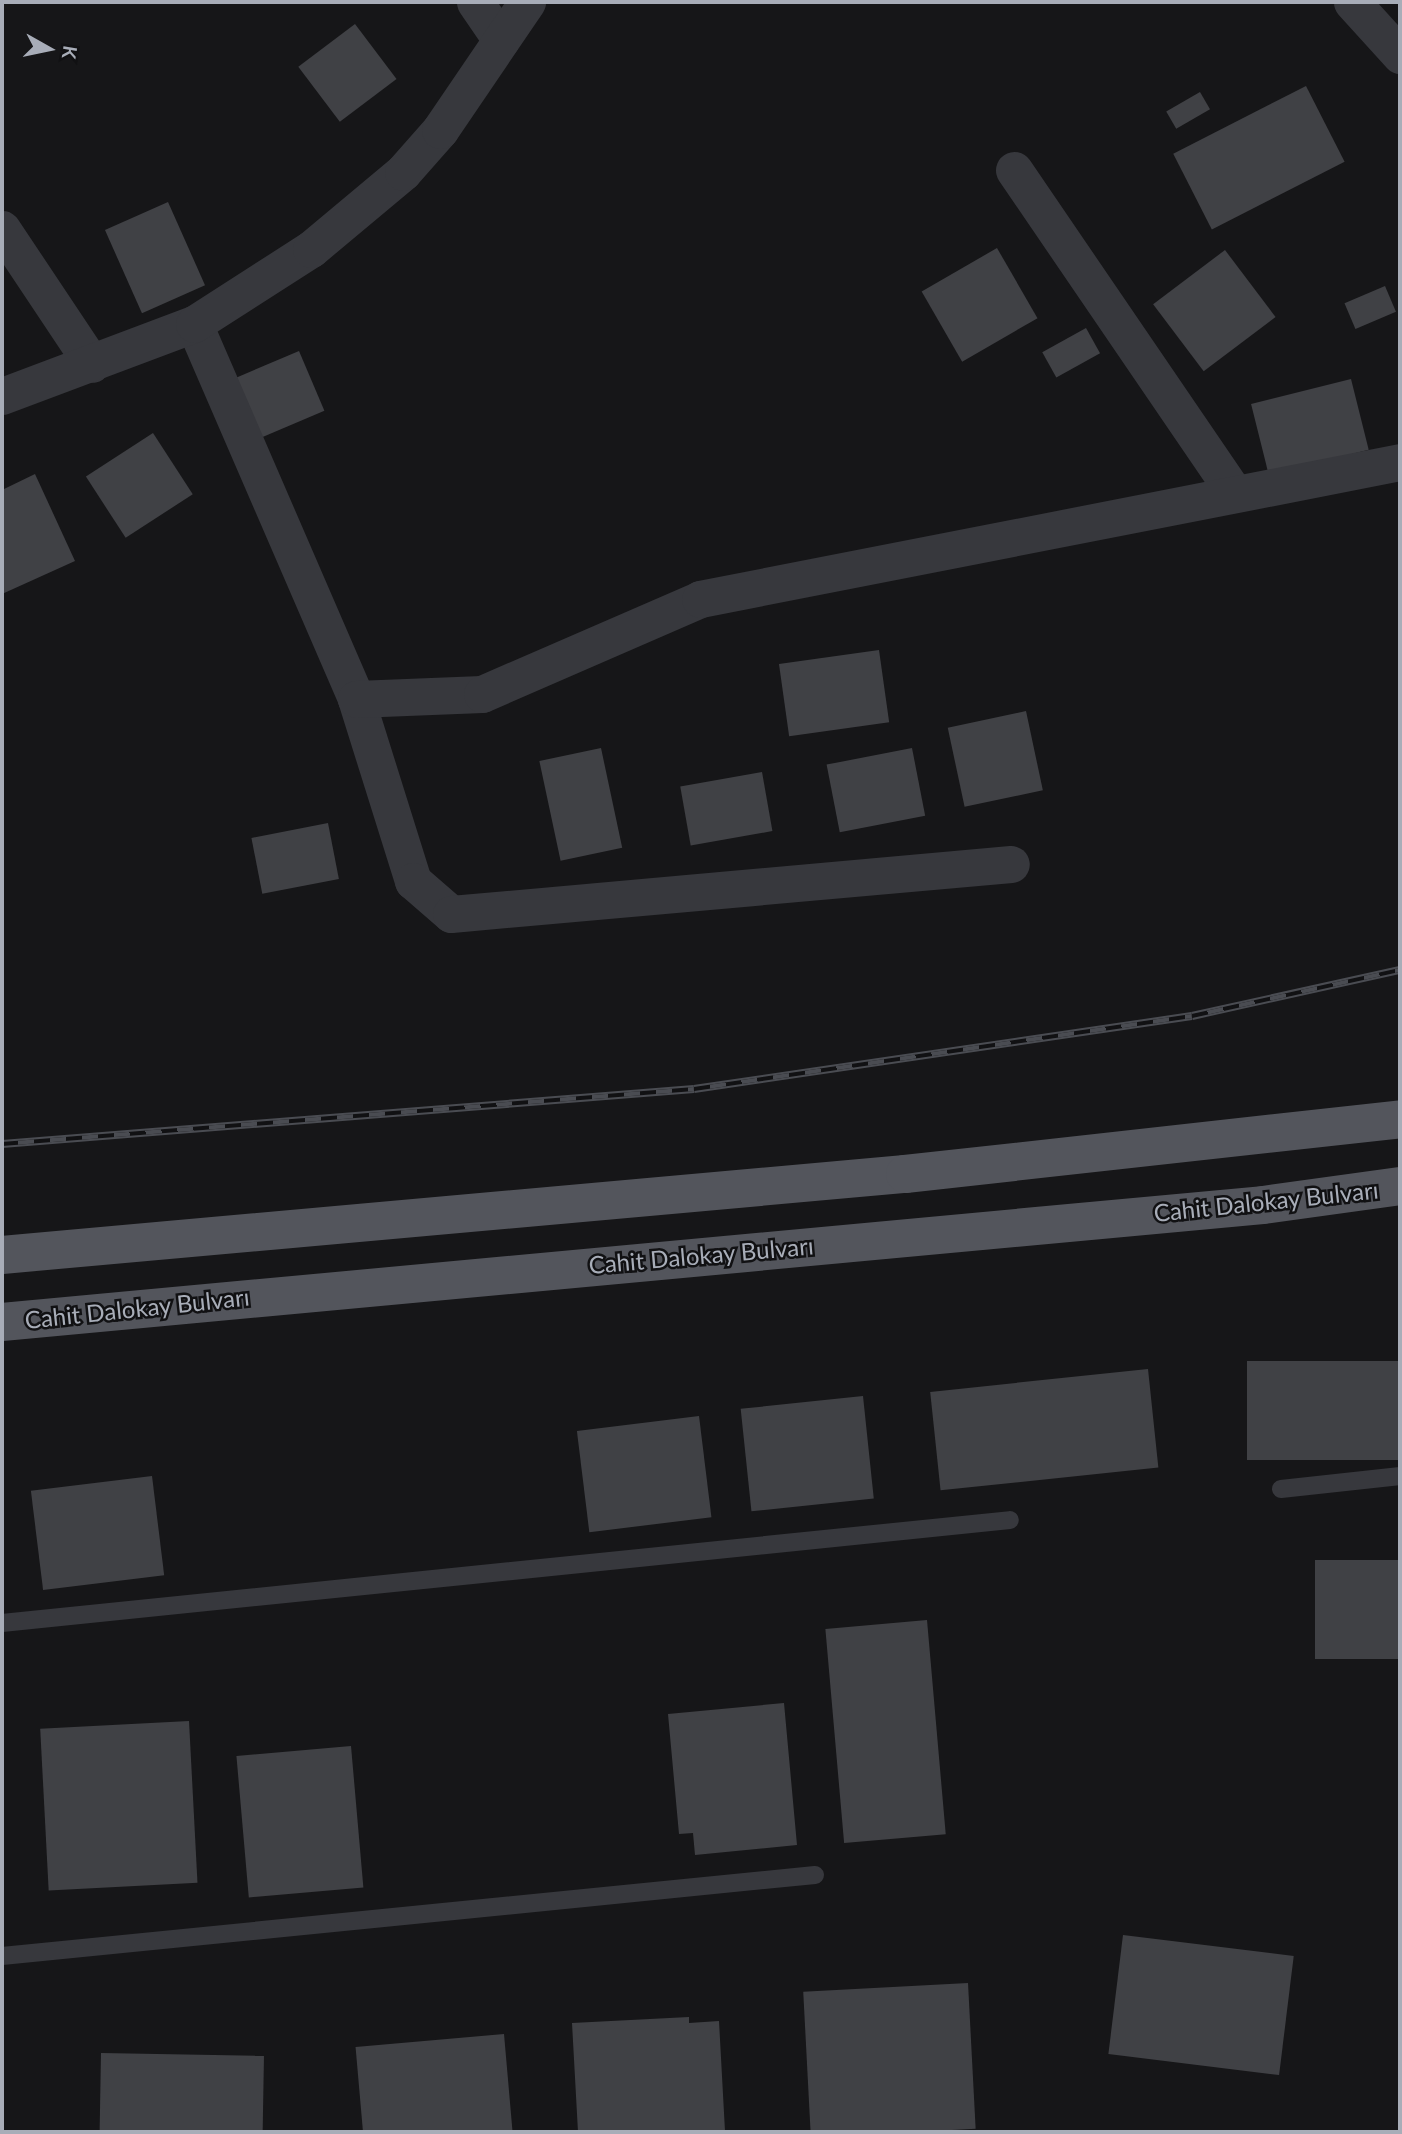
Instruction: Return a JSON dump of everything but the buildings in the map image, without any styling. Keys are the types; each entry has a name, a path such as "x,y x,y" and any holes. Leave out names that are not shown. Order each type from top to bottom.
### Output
{"main road":[{"path":"2,1255 905,1174 1400,1119"},
{"name":"Cahit Dalokay Bulvarı","path":"2,1322 1263,1205 1400,1186"}],"street":[{"path":"475,2 501,40"},
{"path":"2,396 194,324 311,249 403,172 440,130 527,2"},
{"path":"1352,2 1400,55"},
{"path":"1014,170 1234,492"},
{"path":"2,229 92,364"},
{"path":"194,324 356,699 413,881 451,914 1011,864"},
{"path":"356,699 482,694 700,599 1234,492 1400,462"}],"lane":[{"path":"1281,1489 1400,1476"},
{"path":"2,1623 1010,1520"},
{"path":"2,1956 815,1875"}],"railway":[{"path":"2,1144 694,1089 1192,1016 1400,970"}]}
